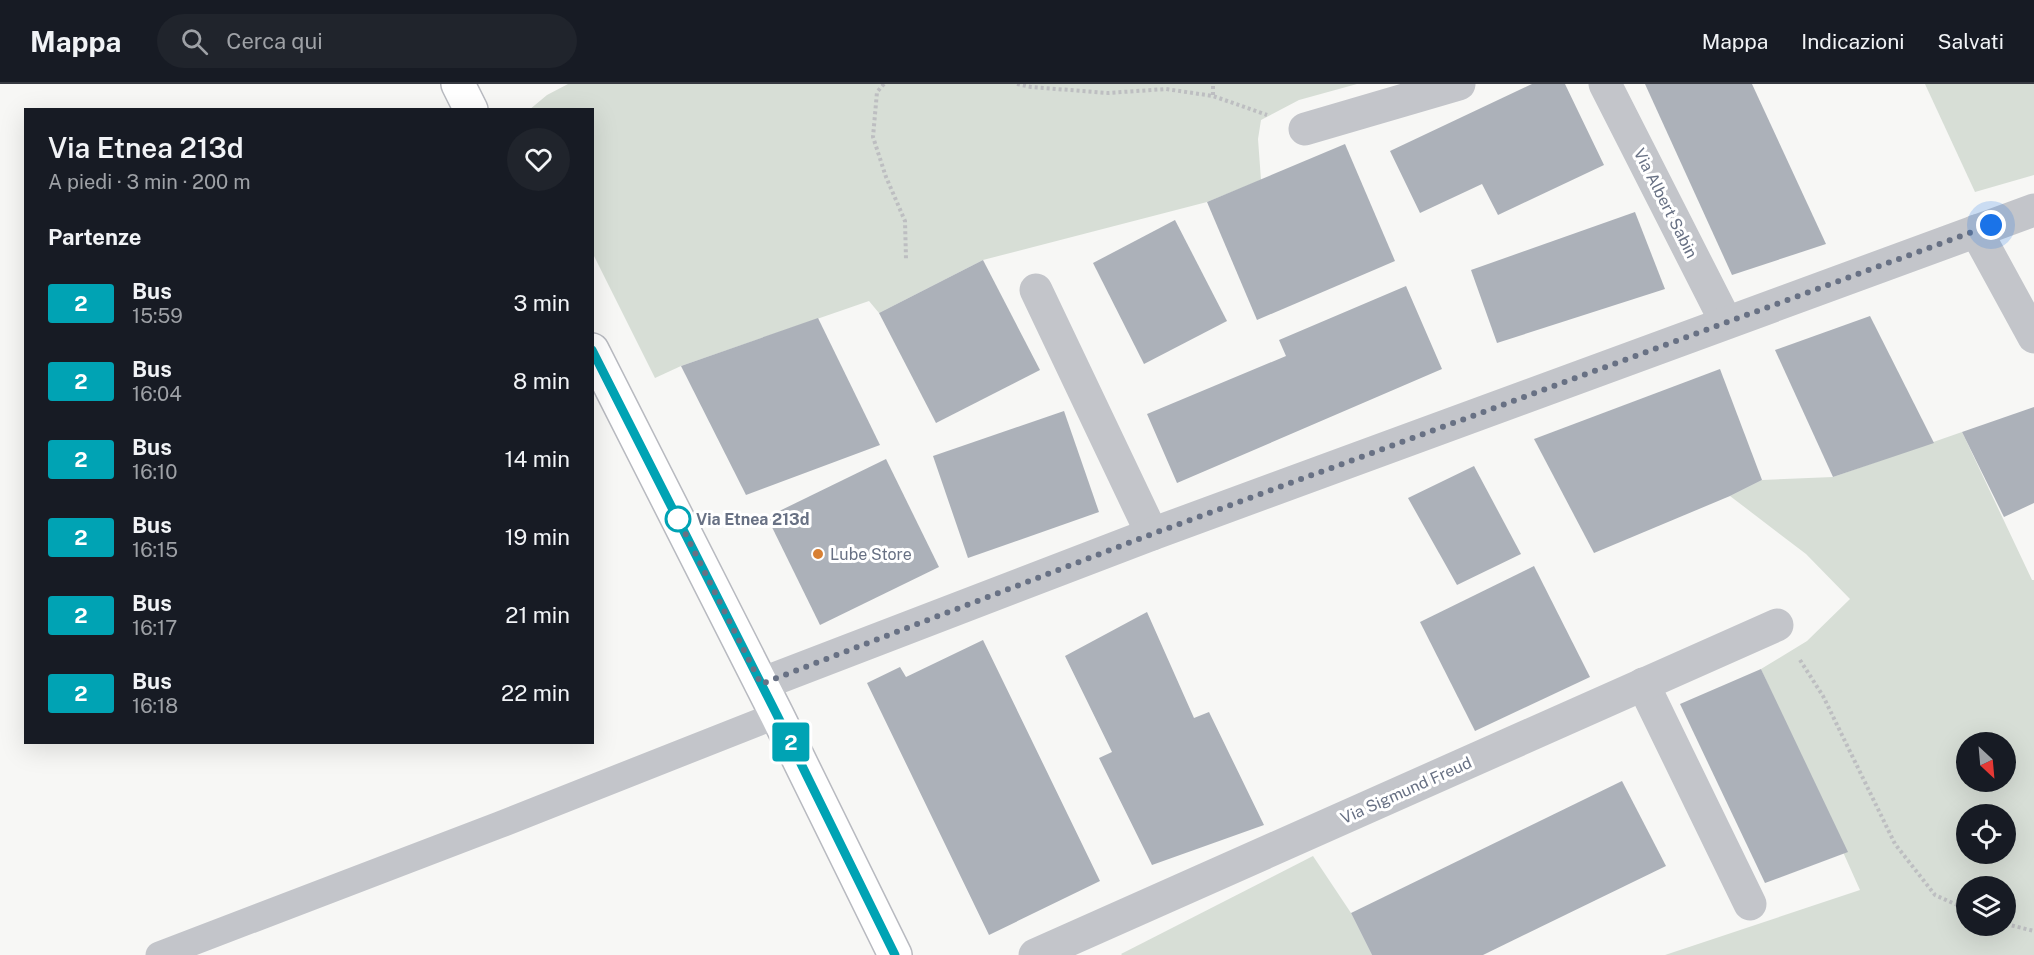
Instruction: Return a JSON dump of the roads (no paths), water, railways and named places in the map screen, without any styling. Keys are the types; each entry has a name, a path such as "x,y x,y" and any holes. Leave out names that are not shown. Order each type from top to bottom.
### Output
{"main road":[{"path":"458,84 470,108"},
{"path":"594,354 777,715 895,955"}],"street":[{"path":"1305,129 1459,84"},
{"name":"Via Albert Sabin","path":"1605,84 1726,322"},
{"path":"761,684 1152,534 2034,210"},
{"path":"1976,231 2034,337"},
{"path":"1036,290 1152,534"},
{"name":"Via Sigmund Freud","path":"1035,955 1777,625"},
{"path":"1643,684 1750,904"}],"lane":[{"path":"159,955 777,715"}],"place":[{"name":"Via Etnea 213d","path":"678,519"},
{"name":"Lube Store","path":"818,554"}]}
